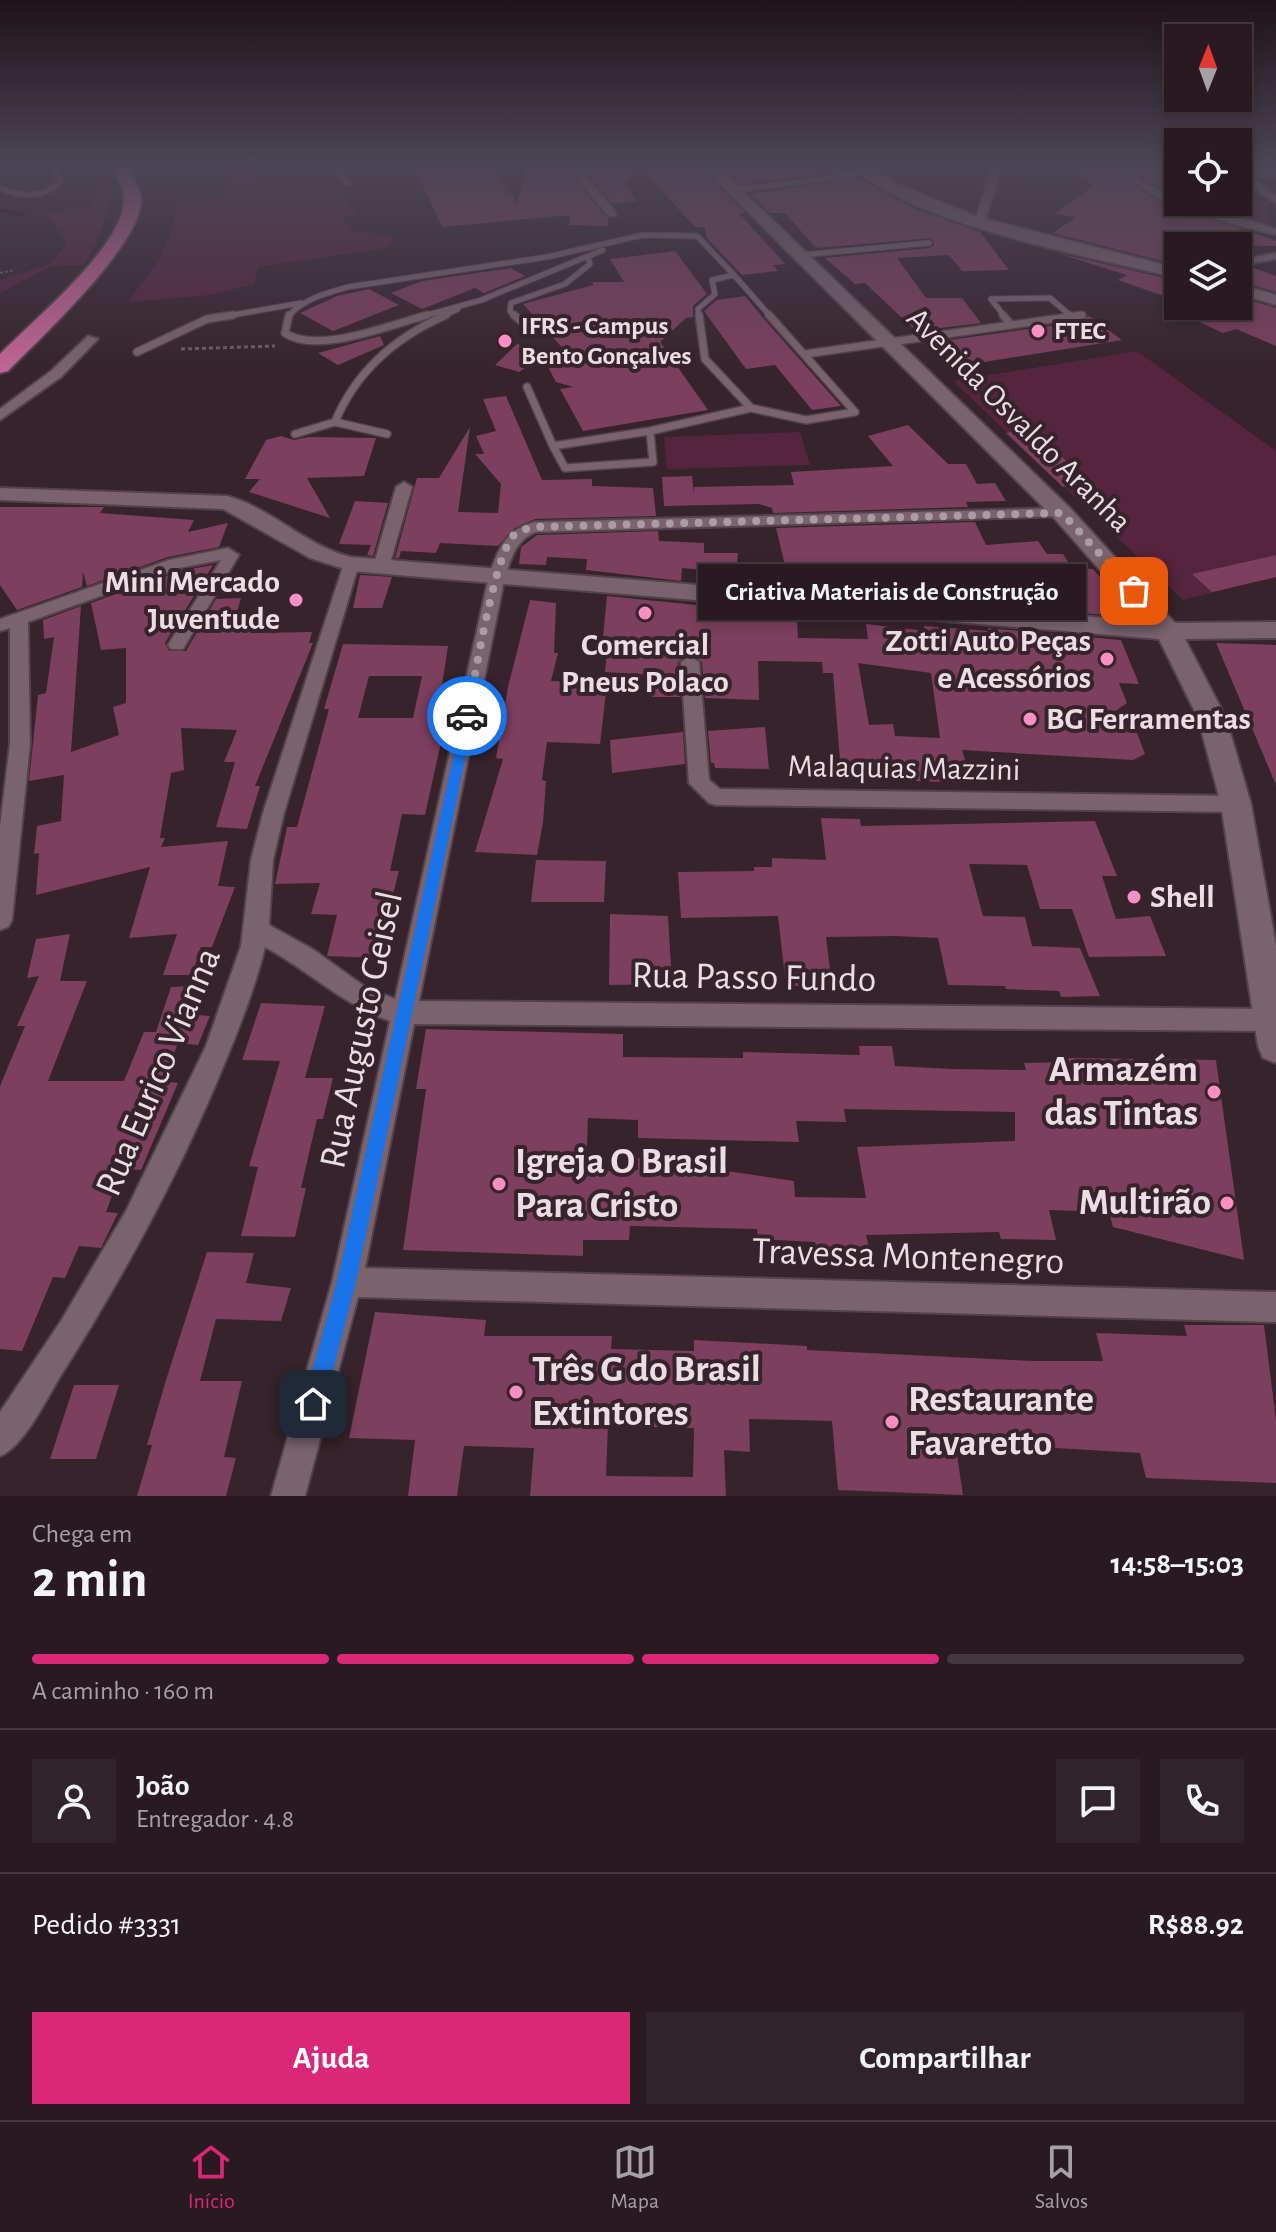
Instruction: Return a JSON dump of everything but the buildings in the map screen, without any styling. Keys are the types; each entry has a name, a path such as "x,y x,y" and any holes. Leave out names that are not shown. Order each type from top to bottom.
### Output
{"highway":[{"path":"0,366 110,252 120,236"}],"main road":[{"name":"Avenida Osvaldo Aranha","path":"782,236 1062,513 1168,631 1212,718 1236,804 1274,1034"},
{"path":"1036,236 1164,269"},
{"path":"1252,293 1276,300"},
{"path":"0,494 227,503 257,515 319,556 351,564 1168,631 1276,630"}],"street":[{"path":"1252,260 1276,256"},
{"path":"0,416 56,374 92,339"},
{"path":"381,567 404,487"},
{"name":"Rua Augusto Geisel","path":"288,1496 347,1282 497,576 512,537 520,530 535,527 1062,513"},
{"path":"0,920 20,744 10,622 175,564 228,553 231,555 226,566 177,645"},
{"name":"Rua Eurico Vianna","path":"0,1440 96,1294 140,1219 192,1112 242,984 257,931 257,890 269,827 351,564"},
{"name":"Malaquias Mazzini","path":"690,662 699,783 716,797 1236,804"},
{"name":"Rua Passo Fundo","path":"257,931 296,951 355,996 389,1010 405,1012 1274,1034"},
{"name":"Travessa Montenegro","path":"347,1282 1276,1307"}],"lane":[{"path":"137,352 207,319 307,302 376,282 651,236"},
{"path":"553,446 650,431 751,408 806,420 855,412 702,240 694,236"},
{"path":"801,255 929,243"},
{"path":"335,422 346,395 401,337 615,244"},
{"path":"521,321 510,311 511,303 565,284 590,264 588,257"},
{"path":"734,275 712,280 715,294 699,306 701,342 711,369 751,408"},
{"path":"1011,325 991,299 1050,298 1072,317"},
{"path":"307,302 297,307 284,323 285,333 298,342 344,338 414,315 485,299"},
{"path":"805,354 1082,315"},
{"path":"527,387 565,468 653,462 650,431"},
{"path":"295,434 335,422 387,434"}],"path":[{"path":"0,273 15,270"},
{"path":"153,345 228,350 298,342"}],"shaded area":[{"path":"63,236 99,236 84,265 51,266 0,293 0,280 50,264 68,243"},
{"path":"169,236 392,236 391,247 258,267 254,284 210,295 128,302"},
{"path":"1137,351 1276,451 1276,577 1183,600 953,381"},
{"path":"800,432 810,465 667,469 664,437"}],"way so far":[{"path":"467,716 497,576 512,537 520,530 535,527 1062,513 1134,591"}],"place":[{"name":"FTEC","path":"1038,331"},
{"name":"IFRS - Campus Bento Gonçalves","path":"505,341"},
{"name":"Criativa Materiais de Construção","path":"1134,591"},
{"name":"Mini Mercado Juventude","path":"296,600"},
{"name":"Comercial Pneus Polaco","path":"645,613"},
{"name":"Zotti Auto Peças e Acessórios","path":"1107,659"},
{"name":"BG Ferramentas","path":"1030,719"},
{"name":"Shell","path":"1134,897"},
{"name":"Armazém das Tintas","path":"1214,1092"},
{"name":"Igreja O Brasil Para Cristo","path":"499,1184"},
{"name":"Multirão","path":"1227,1203"},
{"name":"Três G do Brasil Extintores","path":"516,1392"},
{"name":"Restaurante Favaretto","path":"892,1422"}],"route":[{"path":"313,1404 347,1282 467,716"}]}
